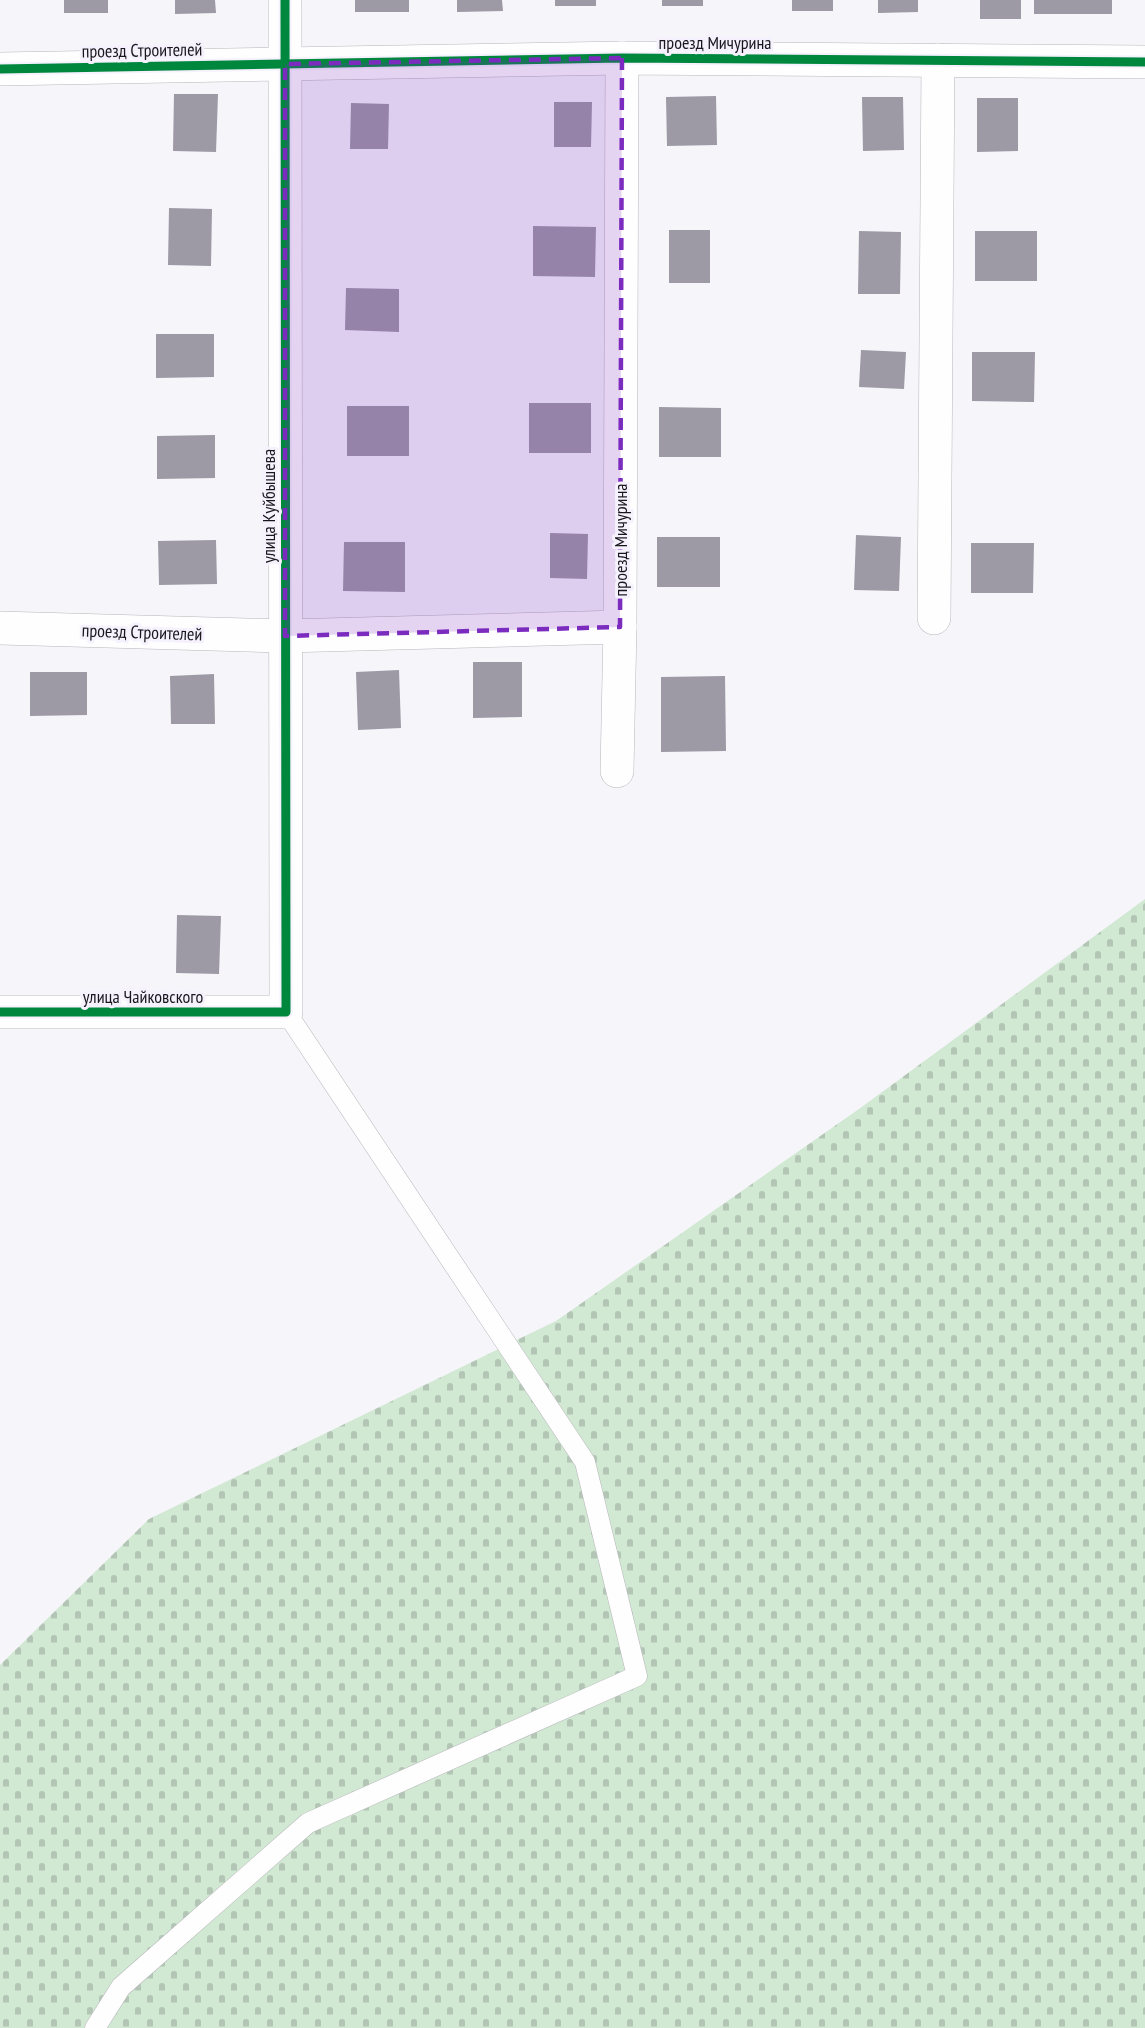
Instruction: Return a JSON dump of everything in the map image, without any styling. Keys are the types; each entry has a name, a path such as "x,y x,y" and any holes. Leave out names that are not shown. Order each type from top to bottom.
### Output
{"street":[{"name":"улица Куйбышева","path":"285,0 286,1012"},
{"name":"проезд Мичурина","path":"617,771 620,627 622,58"},
{"name":"проезд Мичурина","path":"285,64 622,58 1145,62"},
{"path":"934,618 938,60"},
{"name":"проезд Строителей","path":"0,69 285,64"},
{"path":"285,636 620,627"},
{"name":"проезд Строителей","path":"0,628 285,636"},
{"name":"улица Чайковского","path":"0,1012 286,1012"}],"lane":[{"path":"95,2028 121,1988 308,1823 637,1676 585,1462 286,1012"}],"highlighted area":[{"path":"622,58 620,627 285,636 285,64"}],"green space":[{"path":"1145,899 1145,2028 0,2028 0,1665 149,1519 556,1321 859,1109"}],"building":[{"path":"64,0 108,0 108,13 64,13"},
{"path":"175,0 215,0 216,13 175,14"},
{"path":"355,0 409,0 409,12 355,12"},
{"path":"457,0 502,0 503,11 457,12"},
{"path":"555,0 596,0 596,6 555,6"},
{"path":"662,0 703,0 703,6 662,6"},
{"path":"792,0 833,0 833,11 792,11"},
{"path":"878,0 918,0 918,12 878,13"},
{"path":"980,0 1021,0 1021,19 980,19"},
{"path":"1034,0 1112,0 1112,14 1034,14"},
{"path":"174,94 218,94 216,152 173,151"},
{"path":"716,96 717,145 667,146 666,97"},
{"path":"862,97 903,97 904,150 863,151"},
{"path":"977,98 1018,98 1018,151 977,152"},
{"path":"554,102 592,102 591,147 554,147"},
{"path":"351,103 389,104 388,149 350,149"},
{"path":"169,208 212,209 211,266 168,265"},
{"path":"533,226 596,227 595,277 533,276"},
{"path":"669,230 710,230 710,283 669,283"},
{"path":"859,231 901,232 900,294 858,294"},
{"path":"975,231 1037,231 1037,281 975,281"},
{"path":"346,288 399,289 399,332 345,330"},
{"path":"156,334 214,334 214,377 156,378"},
{"path":"861,350 906,352 904,389 859,387"},
{"path":"972,352 1035,352 1034,402 972,401"},
{"path":"529,403 591,403 591,453 529,453"},
{"path":"347,406 409,406 409,456 347,456"},
{"path":"659,407 721,408 721,457 659,457"},
{"path":"215,435 215,478 157,479 157,436"},
{"path":"550,533 588,534 587,579 550,578"},
{"path":"856,535 901,537 899,591 854,590"},
{"path":"657,537 720,537 720,587 657,587"},
{"path":"216,540 217,584 159,585 158,541"},
{"path":"344,542 405,542 405,592 343,591"},
{"path":"971,543 1034,543 1033,593 971,593"},
{"path":"473,662 522,662 522,717 473,718"},
{"path":"399,670 401,728 358,730 356,672"},
{"path":"30,672 87,672 87,715 30,716"},
{"path":"214,674 215,724 171,724 170,676"},
{"path":"725,676 726,751 661,752 661,677"},
{"path":"177,915 221,916 219,974 176,973"}],"cycle path":[{"path":"0,1012 286,1012 285,0"},
{"path":"0,69 622,58 1145,62"}]}
